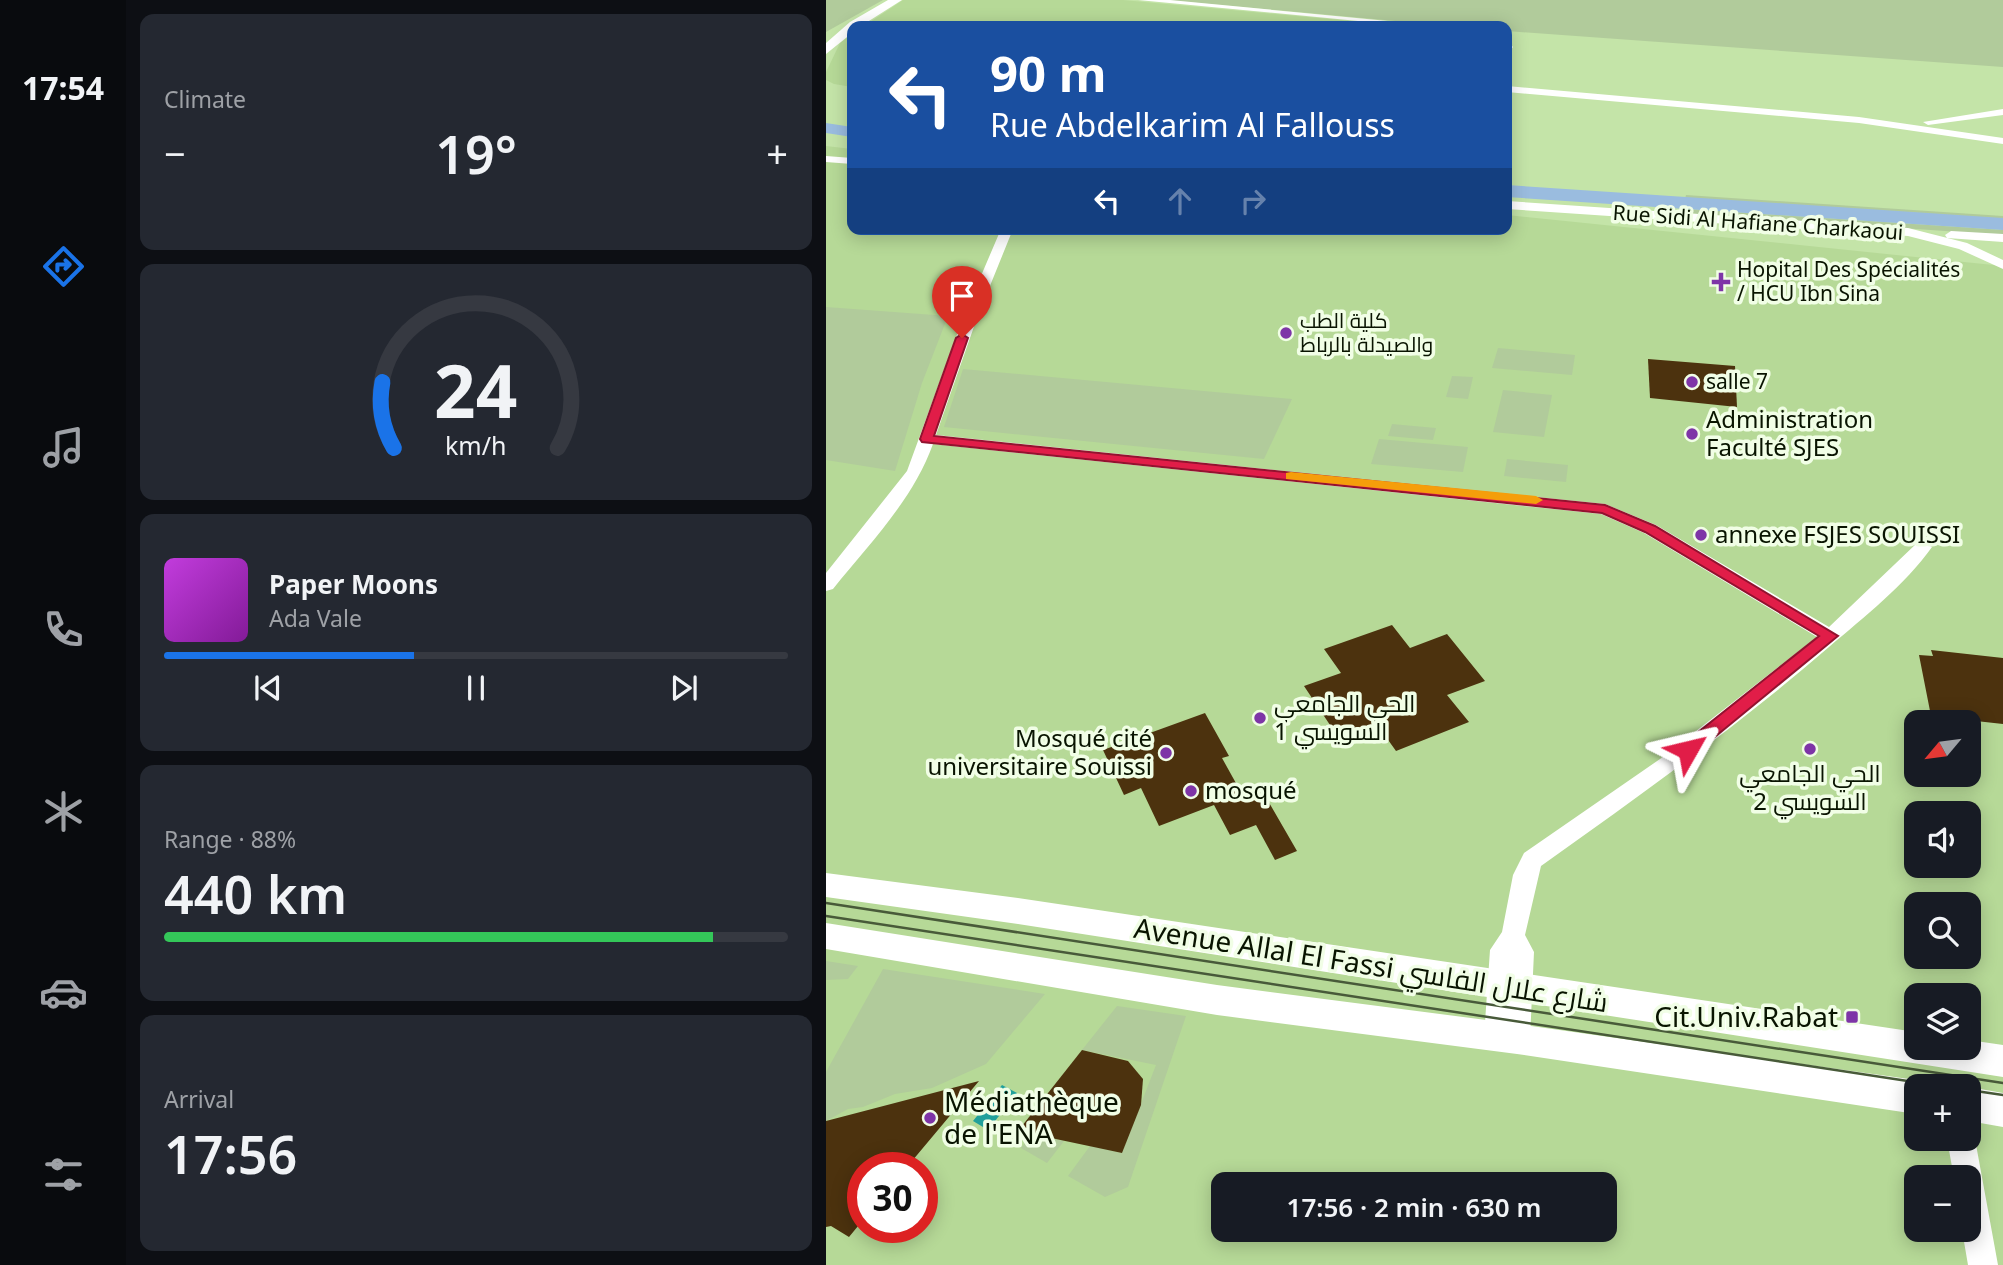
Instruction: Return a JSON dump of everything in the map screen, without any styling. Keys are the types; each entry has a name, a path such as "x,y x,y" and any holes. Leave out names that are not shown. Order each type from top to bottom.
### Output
{"main road":[{"path":"856,21 889,0"},
{"path":"860,21 896,0"},
{"path":"826,40 847,27"},
{"path":"826,50 847,31"},
{"path":"826,128 847,138"},
{"path":"826,138 847,140"},
{"path":"1512,180 2003,213"},
{"path":"1512,191 2003,223"}],"street":[{"path":"1142,0 1379,21"},
{"path":"1512,89 1885,123 2003,141"},
{"path":"1885,123 1935,122 2003,112"},
{"path":"826,159 847,161"},
{"name":"Rue Sidi Al Hafiane Charkaoui","path":"1512,205 1908,232 1963,246 2003,265"},
{"path":"1908,232 2003,238"},
{"path":"826,585 915,471 970,318 1005,235"},
{"path":"927,439 1605,509 1650,529 1830,636"},
{"path":"915,471 940,454 965,444"},
{"path":"1507,1038 1511,988 1522,952 1513,936 1525,875 1532,860 1668,765 1830,636 1923,547"},
{"name":"Avenue Allal El Fassi شارع علال الفاسي","path":"826,885 1030,913 1904,1046"},
{"name":"Avenue Allal El Fassi شارع علال الفاسي","path":"826,936 1217,1000 1507,1038 1904,1095"},
{"name":"Avenue Allal El Fassi شارع علال الفاسي","path":"1981,1058 2003,1061"},
{"path":"1981,1106 2003,1110"},
{"path":"1979,1242 1983,1265"}],"shaded area":[{"path":"826,0 883,0 826,32"},
{"path":"903,0 1123,0 1352,21 872,21"},
{"path":"1165,0 2003,0 2003,67 1512,31 1512,21 1395,21"},
{"path":"847,38 847,86 826,80 826,72 840,43"},
{"path":"826,146 847,148 847,235 1512,235 1512,216 2003,266 2003,1265 826,1265"},
{"path":"1686,195 2003,216 2003,220 1685,199"},
{"path":"1686,209 2003,230 2003,235 1686,213"},
{"path":"826,307 948,316 922,383 895,471 826,460"},
{"path":"1498,348 1575,355 1572,375 1492,368"},
{"path":"963,369 1292,399 1264,459 944,427"},
{"path":"1452,376 1473,377 1468,399 1446,397"},
{"path":"1503,390 1552,395 1544,437 1493,432"},
{"path":"1392,424 1436,428 1433,440 1388,436"},
{"path":"1379,439 1468,447 1463,472 1371,464"},
{"path":"1507,459 1568,465 1566,482 1504,476"},
{"path":"826,961 858,966 848,979 826,980"},
{"path":"883,969 1045,994 986,1064 932,1088 895,1094 863,1107 848,1109 826,1121 826,1072"},
{"path":"1117,1006 1186,1016 1128,1187 1105,1197 1068,1176 1090,1146 1122,1153 1156,1065 1082,1050"},
{"path":"1032,1134 1064,1141 1047,1163 1021,1148"}],"water":[{"path":"1002,1085 1017,1093 988,1130 973,1121"}],"building":[{"name":"salle 7","path":"1648,359 1735,366 1737,407 1650,398"},
{"path":"1392,625 1410,648 1447,634 1485,681 1447,695 1469,722 1396,751 1376,723 1338,737 1304,686 1341,673 1324,649"},
{"path":"1931,650 2003,658 2003,724 1981,722 1981,710 1930,710 1919,655 1933,656"},
{"path":"1205,713 1229,756 1222,758 1242,794 1260,787 1297,851 1275,860 1256,825 1230,835 1214,805 1159,826 1141,788 1124,795 1103,750"},
{"path":"1082,1050 1128,1061 1143,1079 1141,1105 1122,1153 1018,1131"},
{"path":"979,1081 920,1152 847,1152 847,1236 831,1226 826,1227 826,1121"}],"tram line":[{"path":"826,903 2003,1083"},
{"path":"826,916 1904,1080"},
{"path":"1981,1092 2003,1095"}],"slow traffic":[{"path":"1291,476 1536,500"}],"place":[{"name":"Hopital Des Spécialités / HCU Ibn Sina","path":"1721,282"},
{"name":"كلية الطب والصيدلة بالرباط","path":"1286,333"},
{"name":"salle 7","path":"1692,382"},
{"name":"Administration Faculté SJES","path":"1692,434"},
{"name":"annexe FSJES SOUISSI","path":"1701,535"},
{"name":"الحي الجامعي السويسي 1","path":"1260,718"},
{"name":"الحي الجامعي السويسي 2","path":"1810,749"},
{"name":"Mosqué cité universitaire Souissi","path":"1166,753"},
{"name":"mosqué","path":"1191,791"},
{"name":"Cit.Univ.Rabat","path":"1852,1017"},
{"name":"Médiathèque de l'ENA","path":"930,1118"}],"route":[{"path":"962,338 927,439 1587,505 1639,522 1830,636 1688,750"}]}
